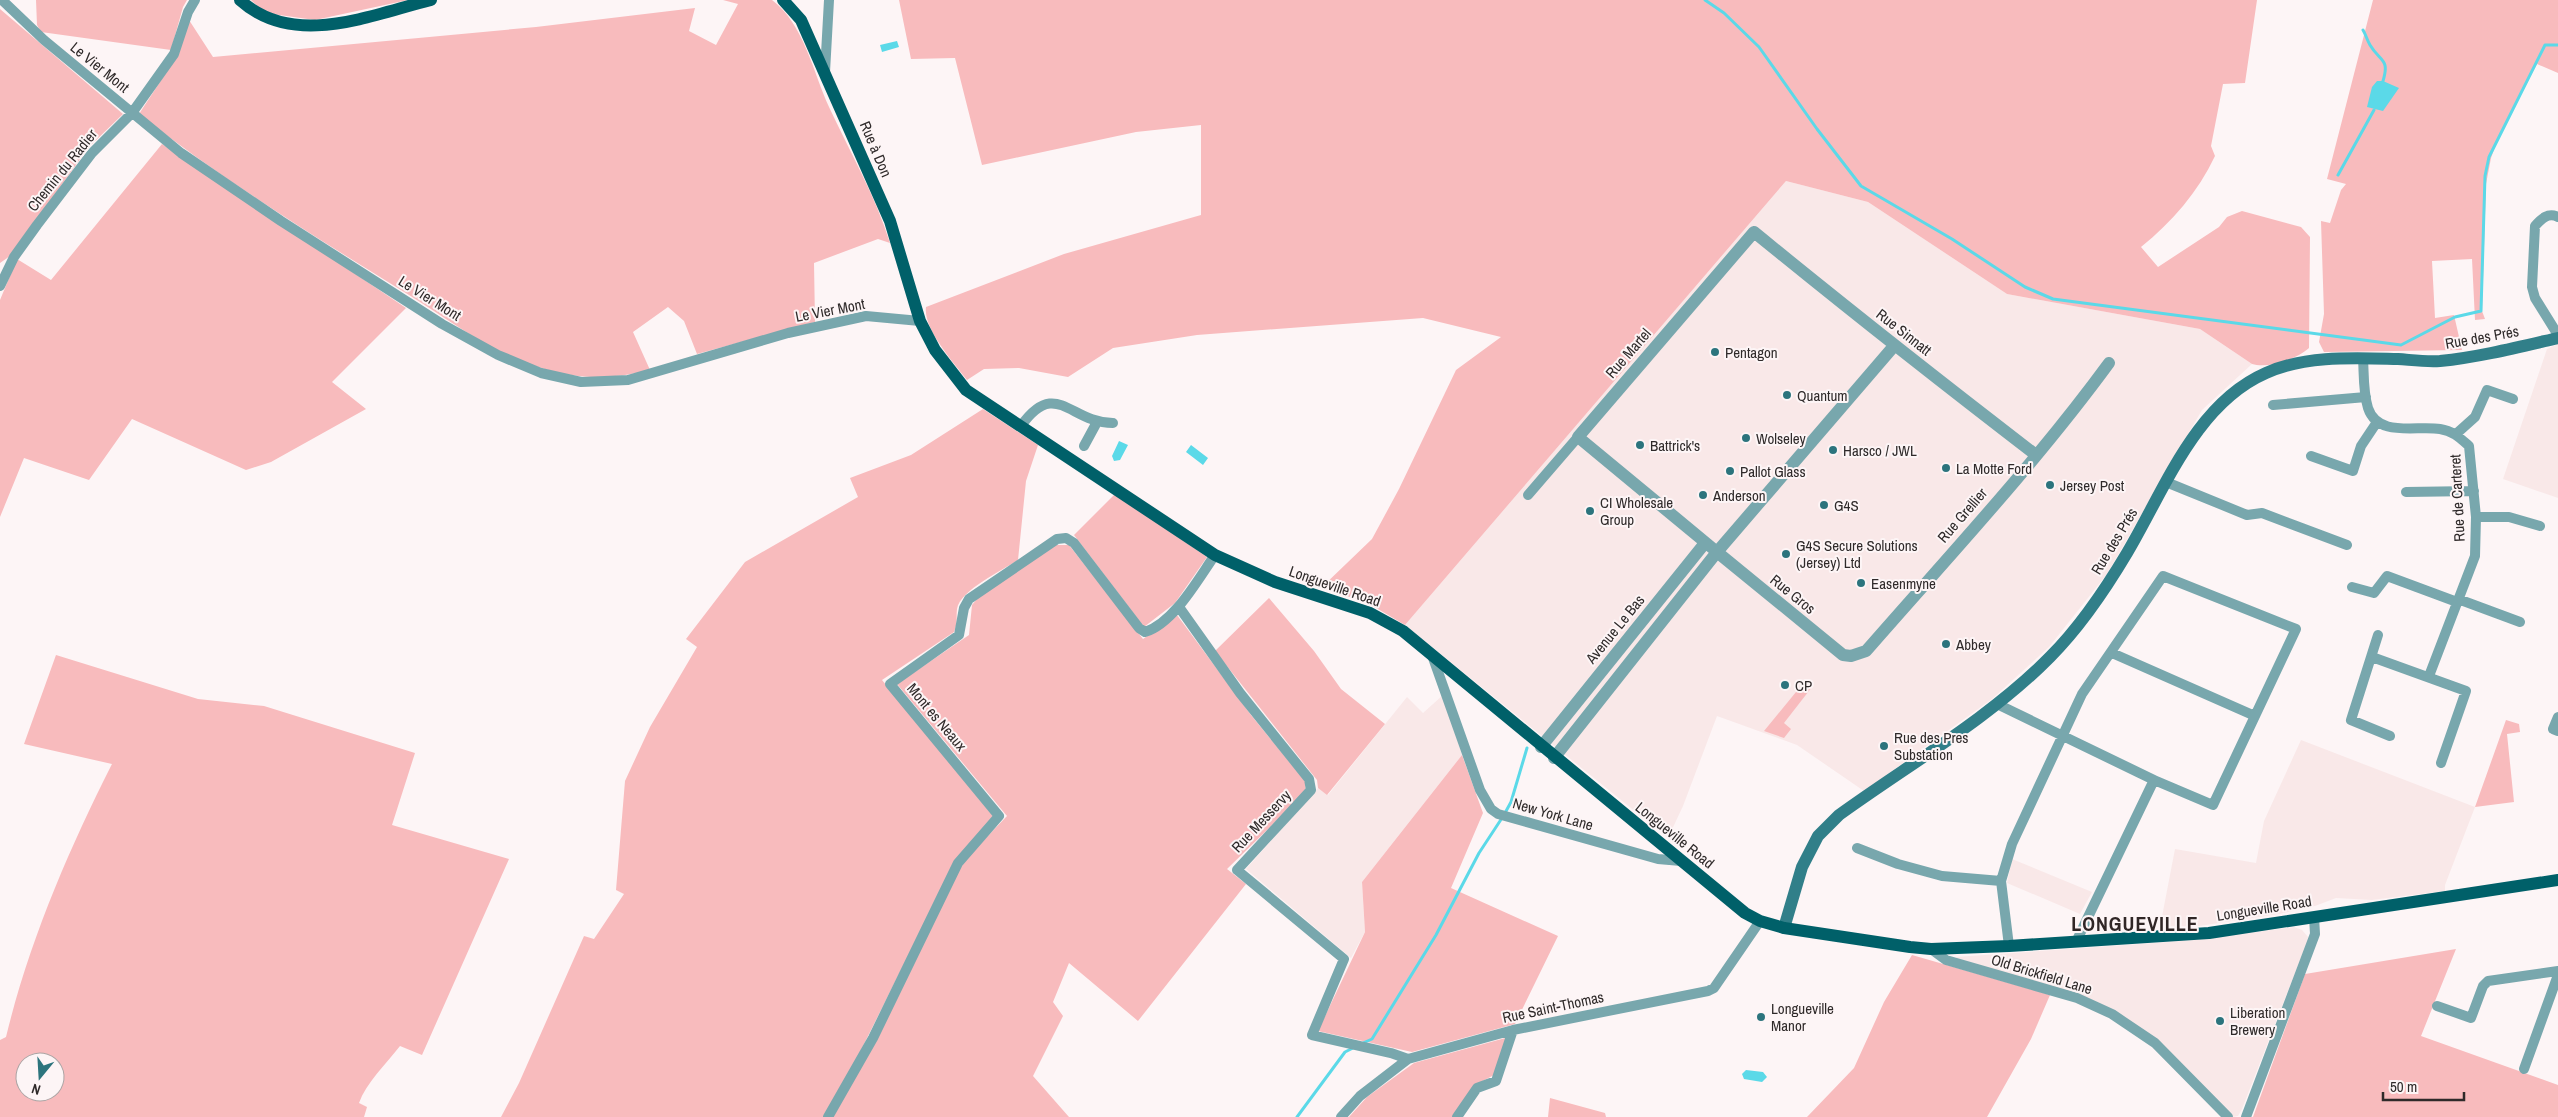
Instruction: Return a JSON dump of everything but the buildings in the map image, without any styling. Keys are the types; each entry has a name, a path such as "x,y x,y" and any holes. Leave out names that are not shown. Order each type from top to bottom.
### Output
{"main road":[{"path":"240,0 263,17 278,23 317,26 353,20 431,0"},
{"name":"Rue à Don","path":"783,0 801,20 890,221 920,321"},
{"name":"Longueville Road","path":"920,321 935,350 966,390 1215,555 1275,582 1370,613 1404,631 1554,758 1745,913 1760,921 1784,928 1931,949 2009,946 2209,933 2558,880"},
{"name":"Rue des Prés","path":"1784,928 1802,867 1818,836 1839,815 1997,704 2050,657 2090,612 2128,552 2166,482 2209,416 2220,404 2251,380 2282,367 2316,360 2363,358 2438,361 2503,350 2558,337"}],"street":[{"name":"Le Vier Mont","path":"2,0 44,40 196,163 281,221 442,324 490,351 541,373 581,382 628,380 788,333 866,316 920,321"},
{"name":"Chemin du Radier","path":"0,286 14,257 42,218 92,152 132,113 174,54 194,0"},
{"path":"825,72 829,0"},
{"path":"2558,217 2554,215 2544,216 2534,226 2532,288 2535,298 2558,337"},
{"name":"Rue Sinnatt","path":"1754,232 1894,346 2036,456"},
{"name":"Rue Martel","path":"1528,495 1754,232"},
{"path":"1554,758 1717,552 1894,346"},
{"path":"2311,456 2353,471 2361,446 2377,422 2368,408 2363,358"},
{"name":"Rue Grellier","path":"1851,656 1866,651 2036,456 2089,392 2108,363"},
{"path":"2456,434 2475,417 2487,390 2513,399"},
{"path":"2273,405 2366,397"},
{"path":"1021,426 1039,406 1052,402 1097,422 1113,423"},
{"path":"1084,446 1097,422"},
{"name":"Rue de Carteret","path":"2377,422 2398,428 2440,429 2456,434 2469,446 2476,517 2475,556 2429,676"},
{"path":"1578,437 1717,552"},
{"path":"2166,482 2247,514 2262,513 2347,546"},
{"path":"2406,492 2474,491"},
{"path":"2476,517 2509,517 2540,526"},
{"name":"Mont es Neaux","path":"828,1117 873,1038 958,863 999,816 890,684 959,635 964,608 969,599 1057,539 1066,538 1074,543 1133,621 1145,632 1152,630 1178,607 1215,555"},
{"name":"Avenue Le Bas","path":"1541,747 1705,543"},
{"name":"Rue Gros","path":"1717,552 1836,650 1843,655 1851,656"},
{"path":"1997,704 2061,736 2154,780 2213,806 2296,628 2163,576 2112,653 2082,694 2061,736 2012,844 2001,882 2009,946"},
{"path":"2352,587 2374,593 2387,576 2520,622"},
{"name":"Rue Messervy","path":"1178,607 1240,693 1309,779 1311,790 1237,870 1344,959 1312,1035 1391,1053 1408,1059"},
{"path":"2378,635 2351,720 2390,736"},
{"path":"2112,653 2255,716"},
{"name":"New York Lane","path":"1432,655 1480,790 1490,809 1498,814 1658,859 1681,861"},
{"path":"2372,657 2466,690 2441,763"},
{"path":"2558,717 2554,730 2558,731"},
{"path":"2076,942 2154,780"},
{"path":"1857,848 1898,864 1942,876 2001,882"},
{"path":"2246,1117 2315,934 2314,917"},
{"name":"Rue Saint-Thomas","path":"1341,1117 1360,1096 1408,1059 1513,1030 1708,991 1714,988 1760,921"},
{"name":"Old Brickfield Lane","path":"1931,949 1946,960 2077,998 2112,1014 2155,1043 2228,1117"},
{"path":"2437,1006 2471,1018 2483,986 2488,981 2558,973 2524,1069"},
{"path":"1457,1117 1477,1088 1496,1081 1513,1030"}],"shaded area":[{"path":"36,0 187,0 183,7 171,50 41,32 37,25"},
{"path":"251,0 408,0 315,20 265,13"},
{"path":"723,0 772,0 792,22 800,35 829,107 870,191 890,243 878,239 814,263 815,322 697,354 684,321 668,307 633,332 650,370 637,373 610,377 585,377 558,373 509,356 458,327 271,208 204,163 139,114 179,53 189,20 213,57 536,27 695,8 689,31 716,45 738,4"},
{"path":"899,0 2257,0 2245,83 2223,84 2211,146 2215,156 2201,182 2183,206 2174,217 2141,247 2158,267 2219,227 2227,217 2242,211 2301,227 2310,237 2309,348 2297,356 2282,362 2266,365 2252,364 2200,329 2007,294 1868,202 1786,181 1405,625 1366,602 1321,588 1372,539 1399,489 1456,370 1501,337 1423,318 1197,335 1113,348 1068,377 1019,368 984,369 967,380 934,335 926,316 926,307 1064,254 1201,215 1201,125 1136,132 982,165 955,58 911,59"},
{"path":"2373,0 2558,0 2558,73 2537,64 2497,141 2491,158 2486,184 2482,311 2485,319 2475,320 2472,259 2432,261 2435,318 2454,315 2462,350 2324,352 2319,342 2324,314 2321,221 2330,223 2341,190 2346,184 2327,179"},
{"path":"0,9 123,114 89,147 10,256 0,263"},
{"path":"162,144 406,308 332,382 366,409 271,462 246,470 132,419 89,480 24,458 0,517 0,300 17,259 51,280"},
{"path":"1786,181 1868,202 2007,294 2200,329 2252,364 2202,410 2107,574 2049,647 1992,699 1864,791 1797,745 1717,716 1683,806 1668,838 1405,625"},
{"path":"2558,344 2558,498 2503,479 2547,349"},
{"path":"983,409 1038,445 1026,481 1018,560 983,581 966,595 957,609 954,632 882,680 993,816 956,860 854,1064 824,1117 501,1117 519,1083 584,936 594,939 624,894 616,890 625,781 650,727 697,647 686,639 745,562 858,497 850,478 911,455"},
{"path":"1115,494 1207,557 1175,603 1144,627 1074,535"},
{"path":"1056,545 1069,545 1143,639 1177,615 1251,715 1305,781 1306,792 1227,869 1246,884 1138,1021 1069,963 1053,1002 1063,1016 1033,1076 1069,1117 832,1117 961,864 1007,816 897,684 969,635 972,605 982,593"},
{"path":"1269,598 1314,651 1341,689 1385,724 1327,795 1318,788 1317,780 1215,651"},
{"path":"56,655 198,699 264,706 415,753 392,825 509,859 422,1055 400,1046 371,1081 362,1096 359,1103 367,1107 364,1117 0,1117 0,1040 6,1037 26,966 51,898 80,830 112,764 24,744"},
{"path":"1805,681 1812,687 1784,723 1791,729 1784,738 1764,731"},
{"path":"1443,695 1462,755 1362,882 1365,932 1351,958 1246,869 1318,788 1328,795 1407,697 1423,713"},
{"path":"2506,720 2519,724 2520,732 2507,734 2514,802 2475,807"},
{"path":"2301,740 2475,807 2445,885 2445,891 2372,900 2336,898 2315,906 2279,914 2199,926 2160,927 2175,849 2256,863 2264,821"},
{"path":"1462,755 1483,813 1451,888 1558,936 1515,1024 1412,1052 1318,1031 1365,932 1362,882"},
{"path":"2012,859 2092,892 2080,914 2007,883"},
{"path":"2294,927 2302,930 2308,937 2307,942 2242,1109 2238,1116 2232,1117 2118,1014 1958,961 1956,957 2196,940"},
{"path":"2456,949 2421,1036 2558,1085 2558,1117 2253,1117 2305,974"},
{"path":"1912,955 2050,995 2031,1039 1987,1117 1807,1117 1854,1068 1884,1002"},
{"path":"1509,1037 1496,1074 1475,1085 1453,1117 1349,1117 1367,1097 1414,1063"},
{"path":"1550,1098 1605,1113 1606,1117 1548,1117"}],"water":[{"path":"897,41 899,47 882,52 880,45"},
{"path":"2377,81 2383,81 2399,88 2383,111 2367,107 2372,87"},
{"path":"1119,441 1128,445 1120,460 1114,461 1112,456"},
{"path":"1191,445 1208,458 1203,465 1186,452"},
{"path":"1746,1070 1763,1072 1767,1077 1762,1082 1744,1079 1742,1074"}],"waterway":[{"path":"1705,0 1724,13 1759,47 1817,129 1861,186 1952,239 2025,287 2053,299 2401,345 2455,317 2481,311 2485,176 2489,157 2545,45 2558,45"},
{"path":"2363,30 2370,45 2385,64 2383,81"},
{"path":"2338,175 2374,110"},
{"path":"1505,813 1511,802 1527,748"},
{"path":"1363,1043 1372,1039 1436,935 1479,853 1502,818"},
{"path":"1297,1117 1345,1052 1355,1047"}],"place":[{"name":"Pentagon","path":"1715,352"},
{"name":"Quantum","path":"1787,395"},
{"name":"Wolseley","path":"1746,438"},
{"name":"Battrick's","path":"1640,445"},
{"name":"Harsco / JWL","path":"1833,450"},
{"name":"La Motte Ford","path":"1946,468"},
{"name":"Pallot Glass","path":"1730,471"},
{"name":"Jersey Post","path":"2050,485"},
{"name":"Anderson","path":"1703,495"},
{"name":"G4S","path":"1824,505"},
{"name":"CI Wholesale Group","path":"1590,511"},
{"name":"G4S Secure Solutions (Jersey) Ltd","path":"1786,554"},
{"name":"Easenmyne","path":"1861,583"},
{"name":"Abbey","path":"1946,644"},
{"name":"CP","path":"1785,685"},
{"name":"Rue des Pres Substation","path":"1884,746"},
{"name":"Longueville Manor","path":"1761,1017"},
{"name":"Liberation Brewery","path":"2220,1021"}],"district":[{"name":"LONGUEVILLE","path":"2135,923"}]}
